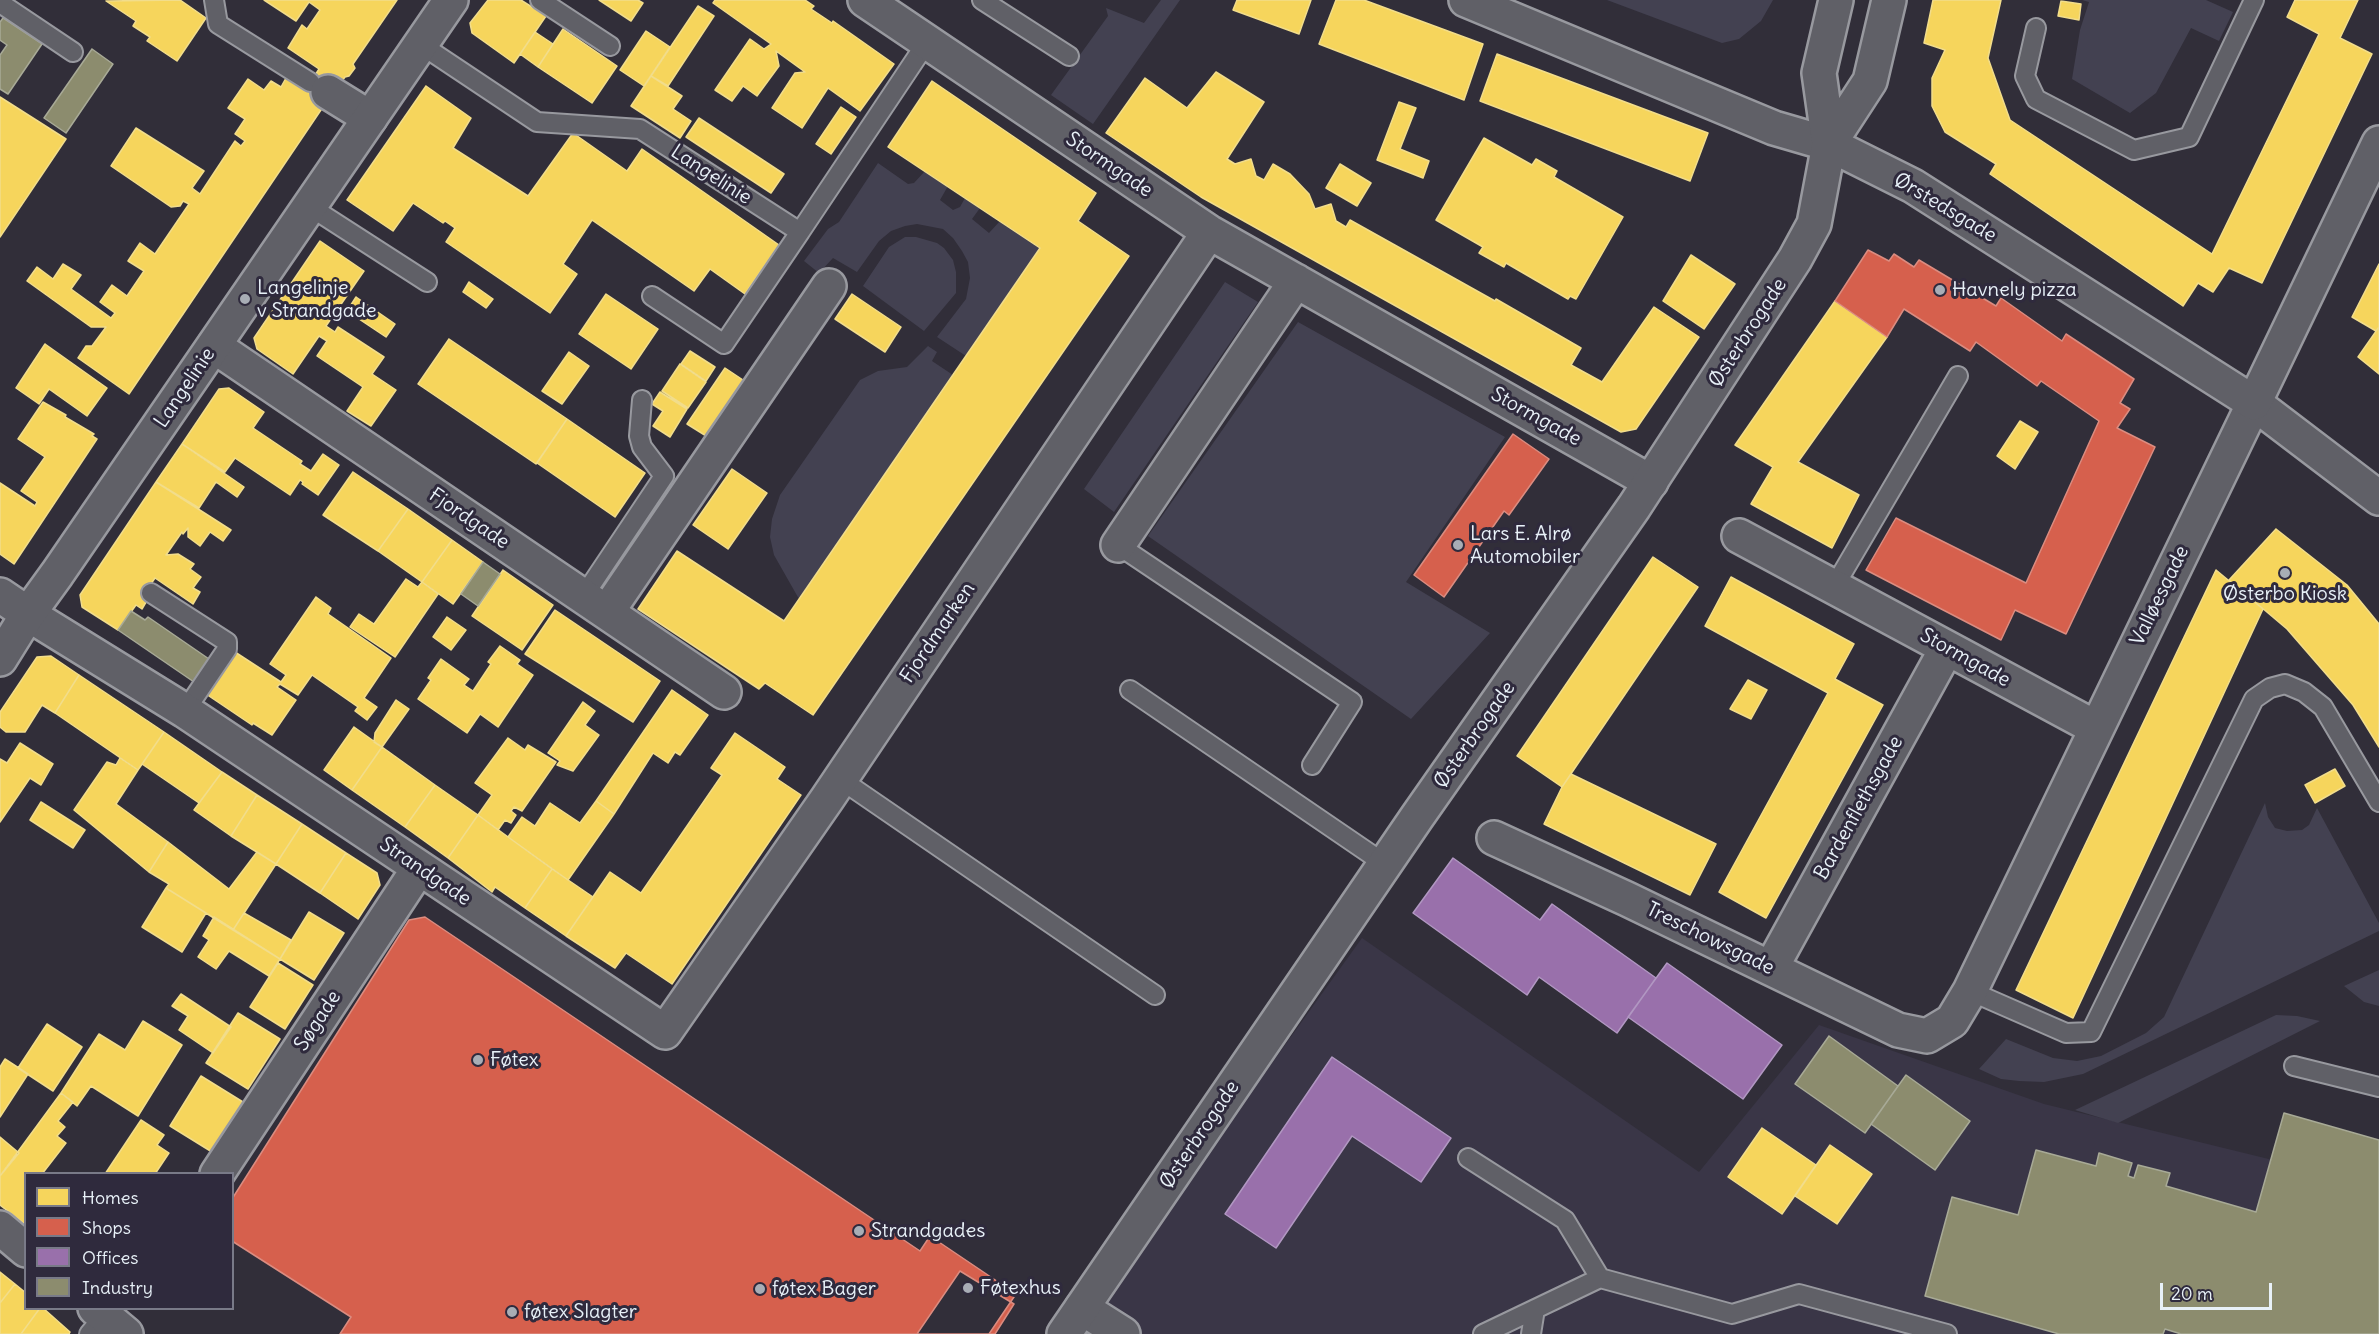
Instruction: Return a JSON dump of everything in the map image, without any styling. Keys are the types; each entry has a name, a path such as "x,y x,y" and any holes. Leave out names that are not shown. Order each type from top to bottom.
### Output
{"street":[{"name":"Langelinie","path":"0,658 451,0"},
{"name":"Stormgade","path":"865,0 1209,232 1651,482"},
{"name":"Ørstedsgade","path":"1466,0 1774,128 1829,144 1923,192 2254,403 2379,498"},
{"name":"Østerbrogade","path":"1073,1321 1385,864 1651,482 1795,259 1814,224 1829,144 1820,73 1836,0"},
{"name":"Østerbrogade","path":"1829,144 1869,81 1889,0"},
{"path":"319,87 369,118"},
{"name":"Valløesgade","path":"1927,1036 1952,1022 1970,992 2254,403 2370,184 2379,144"},
{"name":"Fjordmarken","path":"665,1032 840,779 1209,232"},
{"path":"1118,545 1296,281"},
{"path":"595,604 829,286"},
{"name":"Fjordgade","path":"214,346 724,692"},
{"name":"Stormgade","path":"1739,536 2096,729"},
{"name":"Strandgade","path":"0,595 185,711 665,1032"},
{"name":"Bardenflethsgade","path":"1771,968 1947,648"},
{"name":"Treschowsgade","path":"1494,838 1898,1030 1927,1036"},
{"name":"Søgade","path":"218,1172 419,868"},
{"path":"0,1228 24,1248"},
{"path":"1073,1321 1122,1334"}],"lane":[{"path":"214,0 218,24 319,87"},
{"path":"540,0 610,46"},
{"path":"982,0 1069,56"},
{"path":"2036,28 2025,76 2036,99 2134,150 2189,137 2253,0"},
{"path":"0,3 73,52"},
{"path":"652,296 724,344 927,42"},
{"name":"Langelinie","path":"420,44 537,122 640,129 800,232"},
{"path":"309,206 427,282"},
{"path":"1834,587 1958,376"},
{"path":"595,604 664,476 642,447 639,436 642,400"},
{"path":"1118,545 1352,702 1312,765"},
{"path":"151,593 227,642 227,649 185,711"},
{"path":"1970,992 2066,1033 2091,1032 2254,699 2270,688 2285,684 2304,692 2323,707 2379,802"},
{"path":"1130,690 1385,864"},
{"path":"840,779 1155,995"},
{"path":"2294,1066 2379,1087"},
{"path":"1468,1158 1566,1220 1600,1278"},
{"path":"1483,1334 1600,1278 1732,1314 1799,1294 1947,1334"},
{"path":"1531,1334 1535,1309"}],"shaded area":[{"path":"1161,0 1180,0 1093,124 1051,95 1108,16 1106,8 1144,23"},
{"path":"1607,0 1773,0 1761,21 1739,39 1722,43"},
{"path":"2082,0 2206,0 2233,12 2219,41 2191,28 2156,93 2130,113 2072,79 2080,30 2089,2"},
{"path":"878,163 908,184 914,183 925,171 948,186 940,200 953,210 960,207 965,198 980,208 972,219 989,233 1000,221 1040,248 966,356 937,337 966,299 970,278 968,262 962,251 943,229 917,224 891,231 879,241 857,272 833,258 819,273 804,261 828,229 839,222"},
{"path":"905,237 916,237 937,243 953,260 956,272 956,293 924,331 863,286 889,247"},
{"path":"1225,282 1258,302 1114,512 1084,489"},
{"path":"1298,322 1505,437 1406,582 1490,633 1411,719 1148,536"},
{"path":"928,346 937,352 932,361 953,375 799,599 774,555 770,537 772,519 780,495 860,380 878,371 907,367"},
{"path":"2265,803 2268,817 2275,828 2287,831 2302,830 2309,825 2317,808 2379,923 2379,931 2083,1074 2044,1082 2019,1081 2001,1079 1979,1069 2006,1039 2053,1058 2077,1061 2101,1056 2146,1033 2164,1017"},
{"path":"1362,938 1699,1172 1819,1025 2044,1104 2379,1186 2379,1334 1077,1334"},
{"path":"2379,970 2379,1006 2364,1002 2344,986"},
{"path":"2276,1015 2297,1016 2320,1021 2118,1123 2075,1110"}],"building: Homes":[{"path":"180,0 206,18 177,61 147,41 150,37 133,26 136,21 106,1"},
{"path":"264,0 397,0 353,64 355,68 349,76 345,77 325,104 129,394 78,358 86,346 92,346 106,327 91,327 27,281 37,267 53,279 63,264 81,275 71,289 111,318 115,313 100,302 112,285 127,296 144,271 128,261 140,243 155,254 189,204 183,201 180,206 171,207 111,166 136,128 204,171 192,188 200,194 235,141 241,146 245,141 235,134 245,119 228,108 248,79 264,90 271,81 281,87 286,78 305,91 319,69 288,48 302,25 307,29 320,10 309,2 296,21"},
{"path":"488,0 521,0 546,16 514,63 472,33 470,23"},
{"path":"599,0 638,0 643,3 631,21"},
{"path":"715,0 805,0 814,6 811,9 832,23 833,21 894,64 860,111 828,88 802,128 772,108 795,73 805,72 776,51 779,66 757,96 743,86 732,101 715,90 750,39 764,49 771,44 713,3"},
{"path":"1237,0 1311,0 1299,34 1233,10"},
{"path":"1336,0 1364,0 1483,44 1464,100 1319,44"},
{"path":"1933,0 2001,0 1988,58 2010,120 2212,254 2319,34 2287,17 2295,0 2358,0 2340,38 2372,54 2262,283 2229,268 2213,292 2198,283 2183,306 1990,174 1996,164 1945,132 1932,106 1932,78 1945,50 1924,43"},
{"path":"2061,1 2081,4 2079,20 2058,16"},
{"path":"698,6 714,16 668,86 651,76"},
{"path":"563,29 617,66 592,103 538,67"},
{"path":"646,31 670,47 644,86 620,70"},
{"path":"535,32 553,44 538,67 520,54"},
{"path":"1497,54 1708,133 1690,181 1480,101"},
{"path":"1216,72 1264,102 1227,159 1235,164 1251,159 1256,176 1264,180 1273,164 1290,174 1309,194 1315,209 1331,204 1336,221 1346,227 1350,220 1581,348 1571,365 1602,382 1654,307 1699,337 1636,429 1621,432 1201,197 1106,133 1145,78 1187,108"},
{"path":"651,76 682,96 673,109 691,121 680,138 631,106"},
{"path":"932,81 1096,193 1078,221 1129,256 813,715 765,683 759,689 638,609 677,551 784,621 1040,248 888,147"},
{"path":"426,86 471,118 453,148 528,196 573,133 627,171 642,149 779,245 745,294 710,269 694,291 592,220 563,264 577,274 550,313 446,242 455,228 445,221 443,223 413,203 393,231 347,200"},
{"path":"0,97 66,139 0,237"},
{"path":"1399,102 1416,108 1400,149 1429,161 1423,178 1377,160"},
{"path":"841,107 856,117 831,154 816,144"},
{"path":"699,118 784,174 771,193 686,137"},
{"path":"1484,138 1532,165 1536,159 1557,171 1554,177 1623,217 1576,299 1570,296 1568,299 1506,263 1504,267 1479,253 1483,247 1436,220"},
{"path":"1340,164 1371,183 1357,206 1326,188"},
{"path":"320,241 364,271 326,326 335,332 338,327 384,357 372,374 396,390 371,426 347,411 363,387 317,356 327,341 319,336 293,374 257,349 254,338"},
{"path":"1691,255 1735,284 1704,329 1663,301"},
{"path":"2379,264 2379,327 2376,331 2352,317"},
{"path":"469,282 493,299 486,308 463,292"},
{"path":"606,294 658,329 631,369 579,334"},
{"path":"852,294 901,327 885,352 835,319"},
{"path":"356,297 395,324 386,337 347,311"},
{"path":"1835,301 1887,337 1798,462 1859,495 1832,548 1751,504 1773,467 1735,445"},
{"path":"2379,327 2379,374 2358,357"},
{"path":"449,339 567,419 536,464 418,384"},
{"path":"45,344 107,388 87,416 49,389 39,404 16,388"},
{"path":"690,351 715,367 706,381 681,364"},
{"path":"569,352 589,366 562,404 542,391"},
{"path":"680,364 706,382 688,408 662,391"},
{"path":"725,368 749,384 711,439 687,424"},
{"path":"229,388 264,412 253,428 302,461 300,464 311,471 323,454 339,465 318,495 300,480 290,495 235,458 225,472 182,444 219,389"},
{"path":"660,392 687,409 670,437 653,426 663,411 652,404"},
{"path":"43,402 94,434 92,436 97,439 14,564 0,554 0,483 35,506 37,502 21,491 45,457 18,439"},
{"path":"567,419 645,473 615,517 537,463"},
{"path":"2020,421 2038,432 2015,469 1997,456"},
{"path":"182,444 244,487 237,497 216,482 199,508 156,482"},
{"path":"732,469 767,493 728,549 693,525"},
{"path":"353,472 408,509 378,551 323,515"},
{"path":"156,482 231,530 223,541 210,532 200,546 188,537 188,528 183,534 182,532 166,555 178,554 194,564 190,569 201,577 193,588 200,592 193,604 155,578 144,594 149,597 142,609 136,605 118,630 82,607 80,595"},
{"path":"408,509 452,540 422,582 378,551"},
{"path":"2276,529 2347,585 2379,624 2379,747 2353,705 2287,629 2229,580"},
{"path":"452,540 483,562 453,604 422,582"},
{"path":"1653,557 1698,587 1562,787 1517,756"},
{"path":"503,570 553,605 522,650 472,616"},
{"path":"2216,570 2263,609 2073,1018 2016,990"},
{"path":"1731,577 1854,644 1835,679 1883,705 1766,918 1719,892 1828,693 1705,626"},
{"path":"406,579 418,587 422,582 438,594 395,657 350,627 359,614 374,624"},
{"path":"316,597 331,608 328,614 391,658 364,698 377,707 367,720 355,711 358,707 312,675 298,695 280,684 277,687 296,700 272,735 253,723 252,725 206,694 235,652 281,682 286,675 270,664"},
{"path":"555,610 660,681 633,722 525,654"},
{"path":"447,617 466,630 451,650 433,637"},
{"path":"500,646 520,660 517,664 533,675 498,727 480,714 467,733 418,699 441,659 469,679 464,685 473,691 491,664 488,662"},
{"path":"51,656 79,675 55,713 42,705 25,732 6,732 0,727 0,712 37,657"},
{"path":"79,675 164,732 138,770 55,713"},
{"path":"1748,680 1767,690 1751,719 1730,709"},
{"path":"672,690 708,715 680,755 675,752 668,763 653,753 614,814 596,801"},
{"path":"396,700 409,709 382,747 374,742 375,733"},
{"path":"583,702 595,711 585,725 599,735 573,771 557,765 560,761 548,753"},
{"path":"354,727 382,747 352,790 324,770"},
{"path":"164,732 222,772 199,803 142,764"},
{"path":"735,733 785,767 777,779 801,795 672,984 626,953 615,968 566,936 610,872 641,893 722,775 711,768"},
{"path":"508,738 525,750 528,745 556,762 522,811 514,807 511,811 516,815 511,823 505,820 498,830 478,815 492,795 475,783"},
{"path":"20,743 53,764 41,785 30,778 0,822 0,759 7,763"},
{"path":"382,747 435,785 405,827 352,790"},
{"path":"120,758 138,770 116,804 168,842 149,872 74,810 107,762 116,765"},
{"path":"2335,769 2345,786 2315,803 2305,785"},
{"path":"222,772 257,795 231,836 194,810"},
{"path":"1571,774 1716,844 1690,895 1544,824"},
{"path":"435,785 478,815 448,858 405,827"},
{"path":"257,795 302,824 276,864 231,836"},
{"path":"596,801 614,814 568,880 508,837 522,817 535,826 550,803 580,823"},
{"path":"41,802 85,830 73,848 30,820"},
{"path":"478,815 552,869 525,908 495,887 492,892 448,858"},
{"path":"302,824 346,853 320,893 276,864"},
{"path":"168,842 229,889 257,852 276,864 233,930 166,888 169,884 149,872"},
{"path":"346,853 377,873 380,885 358,919 320,893"},
{"path":"552,869 593,897 566,936 525,908"},
{"path":"166,888 206,913 182,952 142,927"},
{"path":"309,912 344,933 314,980 280,959"},
{"path":"244,913 291,940 280,959 233,930"},
{"path":"214,917 280,959 269,976 229,951 216,969 198,957 209,940 203,936"},
{"path":"278,963 313,985 285,1029 250,1007"},
{"path":"181,994 231,1027 213,1053 179,1030 188,1016 172,1006"},
{"path":"238,1013 280,1039 248,1089 206,1063"},
{"path":"143,1021 182,1045 138,1116 91,1086 77,1106 61,1093 99,1034 125,1050"},
{"path":"47,1024 82,1047 53,1091 18,1068"},
{"path":"5,1059 28,1074 0,1117 0,1067"},
{"path":"201,1076 243,1102 212,1152 170,1126"},
{"path":"61,1093 73,1102 58,1121 65,1127 57,1136 66,1143 44,1172 24,1172 24,1223 0,1205 0,1176"},
{"path":"141,1120 164,1135 157,1145 169,1153 156,1172 106,1172"},
{"path":"1762,1128 1816,1165 1782,1214 1728,1177"},
{"path":"0,1137 19,1153 0,1176"},
{"path":"1830,1145 1872,1174 1837,1224 1795,1196"},
{"path":"0,1272 15,1284 0,1303"},
{"path":"15,1284 24,1291 24,1310 39,1310 21,1334 0,1334 0,1303"},
{"path":"39,1310 45,1310 70,1332 69,1334 21,1334"}],"building: Shops":[{"path":"1868,250 1889,261 1894,254 1914,267 1919,260 1996,306 2001,298 2062,341 2066,334 2134,379 2120,403 2130,409 2117,428 2155,447 2066,634 2015,610 2001,640 1866,570 1896,518 2026,583 2099,421 2041,381 2037,386 1976,342 1970,351 1904,309 1887,337 1835,301"},
{"name":"Lars E. Alrø Automobiler","path":"1513,434 1549,459 1509,515 1504,511 1444,597 1414,575"},
{"name":"Føtex","path":"425,917 920,1251 930,1236 1016,1294 989,1334 340,1334 351,1317 234,1242 234,1196 409,920"},
{"name":"Føtexhus","path":"960,1271 1014,1304 995,1334 917,1334"}],"building: Offices":[{"path":"1453,858 1540,920 1552,904 1656,978 1617,1033 1539,977 1527,995 1413,913"},
{"path":"1667,963 1782,1045 1743,1099 1628,1017"},
{"path":"1332,1057 1451,1138 1421,1182 1352,1136 1276,1248 1225,1214"}],"building: Industry":[{"path":"3,18 42,44 8,94 0,89 0,55 7,45 0,40 0,22"},
{"path":"92,49 113,64 66,133 44,118"},
{"path":"483,562 500,574 478,606 461,594"},
{"path":"131,611 145,620 148,617 209,659 194,682 118,630"},
{"path":"1829,1036 1898,1086 1865,1133 1795,1084"},
{"path":"1906,1075 1970,1121 1935,1170 1871,1124"},
{"path":"2284,1113 2379,1140 2379,1334 2181,1334 2165,1329 2163,1334 2059,1334 1925,1296 1952,1197 2018,1215 2036,1150 2096,1166 2099,1153 2132,1163 2128,1176 2134,1178 2138,1165 2170,1173 2166,1186 2256,1212"}],"place":[{"name":"Havnely pizza","path":"1940,290"},
{"name":"Langelinje v Strandgade","path":"245,299"},
{"name":"Lars E. Alrø Automobiler","path":"1458,545"},
{"name":"Østerbo Kiosk","path":"2285,573"},
{"name":"Føtex","path":"478,1060"},
{"name":"Strandgades","path":"859,1231"},
{"name":"Føtexhus","path":"968,1288"},
{"name":"føtex Bager","path":"760,1289"},
{"name":"føtex Slagter","path":"512,1312"}]}
